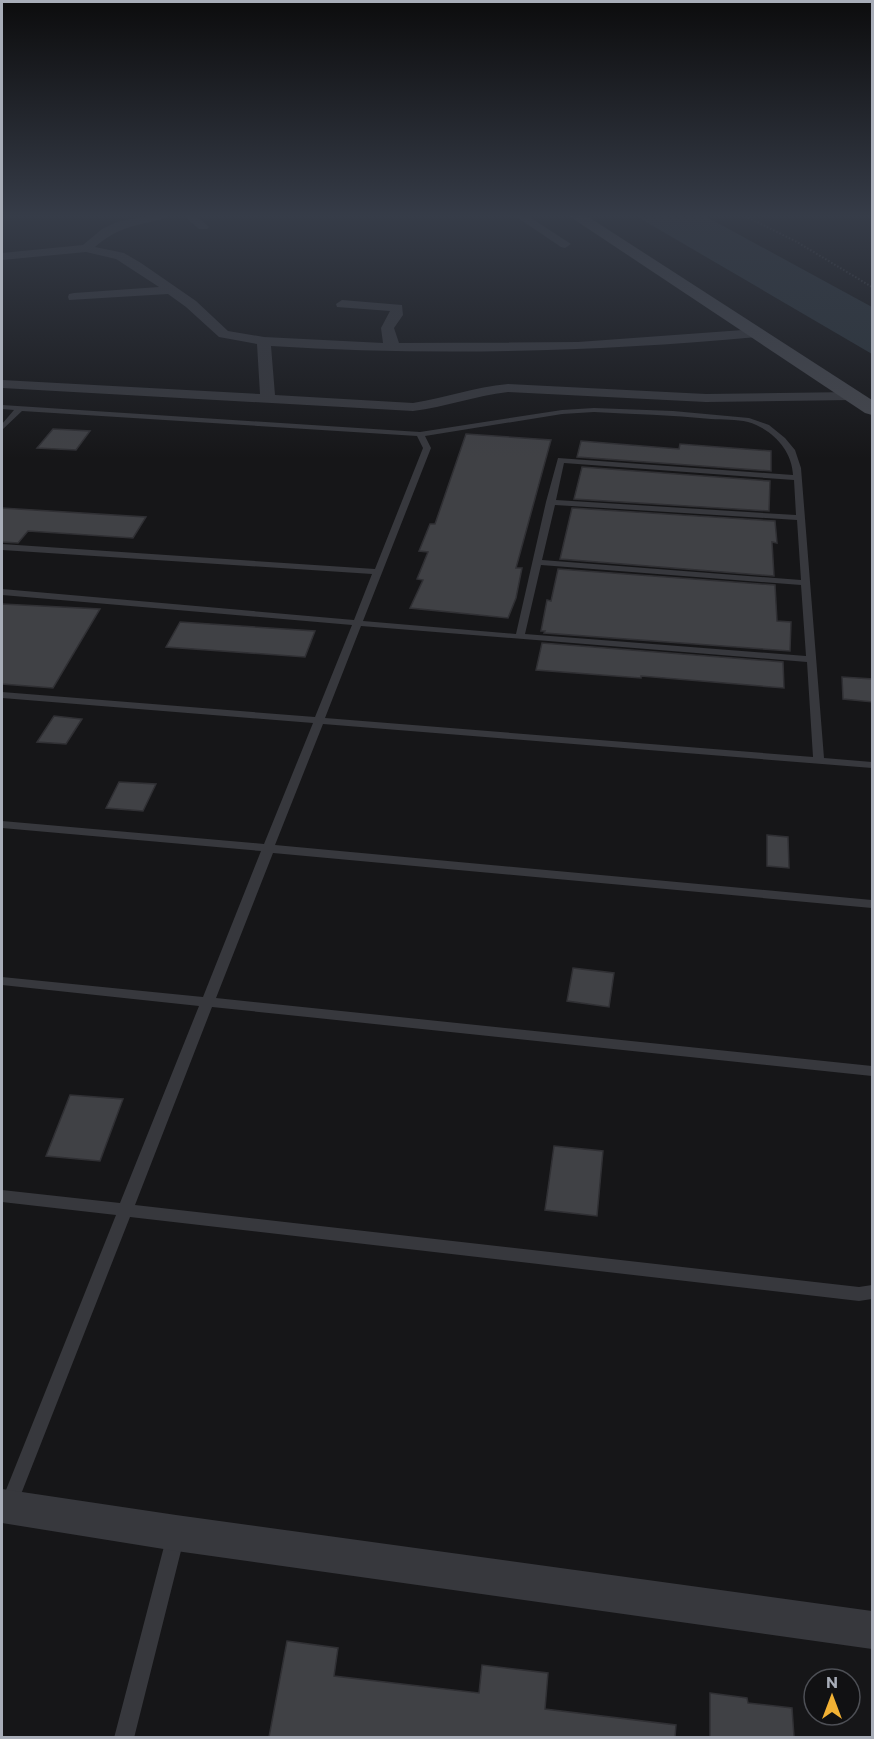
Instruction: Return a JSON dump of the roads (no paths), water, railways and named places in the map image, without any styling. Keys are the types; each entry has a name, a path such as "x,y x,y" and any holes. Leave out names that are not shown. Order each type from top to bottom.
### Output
{"main road":[{"path":"702,297 851,396 873,408"}],"street":[{"path":"180,297 224,334 264,341 357,347 557,348 663,343 757,333"},
{"path":"342,304 397,308 396,315 390,320 386,330 391,345 398,347"},
{"path":"264,341 268,399"},
{"path":"2,384 413,407 436,404 478,391 508,388 706,398 851,396"},
{"path":"5,1506 176,1533 873,1630"}],"lane":[{"path":"2,407 420,434 562,412 594,410 739,419 766,427 782,440 792,453 798,478 819,761"},
{"path":"2,428 19,409"},
{"path":"5,1506 126,1210 427,448 420,434"},
{"path":"520,637 561,460 798,478"},
{"path":"550,502 801,518"},
{"path":"2,547 378,572"},
{"path":"537,562 806,583"},
{"path":"2,592 520,637 811,659"},
{"path":"2,695 873,765"},
{"path":"2,824 873,904"},
{"path":"2,981 873,1071"},
{"path":"2,1196 860,1294 873,1292"},
{"path":"124,1737 176,1533"}]}
